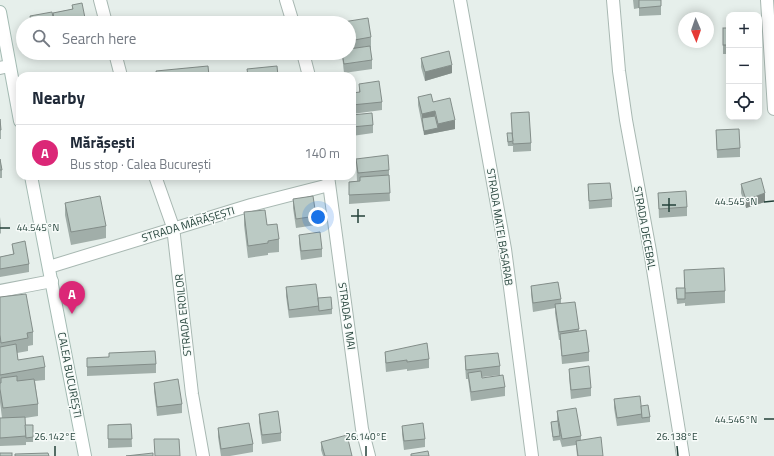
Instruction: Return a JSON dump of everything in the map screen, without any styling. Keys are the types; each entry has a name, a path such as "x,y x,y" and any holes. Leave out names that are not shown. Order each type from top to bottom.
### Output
{"street":[{"path":"100,0 104,16"},
{"path":"286,0 292,16"},
{"name":"STRADA MATEI BASARAB","path":"460,0 505,249 532,456"},
{"name":"STRADA DECEBAL","path":"613,0 619,71 626,120 650,251 683,456"},
{"path":"767,0 774,109"},
{"path":"0,12 5,67 16,107"},
{"path":"117,60 120,72"},
{"path":"305,60 308,72"},
{"name":"CALEA BUCUREȘTI","path":"32,180 85,456"},
{"name":"STRADA EROILOR","path":"156,180 173,228 192,394 203,456"},
{"name":"STRADA MĂRĂȘEȘTI","path":"49,267 329,181"},
{"name":"STRADA 9 MAI","path":"329,181 362,429 369,456"},
{"path":"0,291 52,281"}],"building":[{"path":"639,0 661,0 661,6 639,8"},
{"path":"82,3 85,16 54,16 53,13 73,9 72,5"},
{"path":"52,12 53,16 30,16"},
{"path":"368,18 371,37 356,40 356,20"},
{"path":"723,28 726,28 726,45 723,45"},
{"path":"370,46 372,60 344,64 343,60 356,60 356,48"},
{"path":"449,51 452,65 425,72 421,58"},
{"path":"208,66 209,72 156,72"},
{"path":"277,66 278,72 247,72 247,69"},
{"path":"379,81 382,102 356,105 356,92 360,92 359,84"},
{"path":"431,94 433,102 450,98 455,120 438,124 435,111 422,114 418,97"},
{"path":"529,112 531,143 513,144 511,113"},
{"path":"372,113 373,125 356,127 356,115"},
{"path":"435,116 438,128 424,131 422,118"},
{"path":"739,129 740,148 717,150 716,130"},
{"path":"507,133 512,133 513,141 508,142"},
{"path":"388,155 389,170 358,173 356,159"},
{"path":"0,159 2,170 0,170"},
{"path":"389,175 390,193 349,195 349,182 360,181 360,177"},
{"path":"761,178 765,193 746,200 741,184"},
{"path":"610,183 612,199 589,201 588,184"},
{"path":"686,191 687,207 659,209 658,193"},
{"path":"100,196 106,226 71,232 65,203"},
{"path":"313,196 316,216 296,219 293,199"},
{"path":"265,210 267,225 277,224 279,239 268,241 268,243 248,246 244,212"},
{"path":"320,232 322,249 301,251 299,235"},
{"path":"25,241 29,264 0,269 0,257 14,254 12,244"},
{"path":"724,268 725,291 685,293 684,270"},
{"path":"558,282 561,299 533,303 531,286"},
{"path":"316,284 319,306 289,310 286,287"},
{"path":"676,288 685,288 685,299 677,299"},
{"path":"26,294 33,332 27,333 28,338 1,343 0,297"},
{"path":"331,297 332,309 319,311 318,298"},
{"path":"575,302 579,329 559,332 555,304"},
{"path":"586,330 589,352 562,356 560,334"},
{"path":"427,343 429,359 386,363 385,352"},
{"path":"16,344 18,360 43,356 45,367 0,375 0,347"},
{"path":"155,351 156,364 87,367 87,358 109,357 109,353"},
{"path":"498,353 500,366 466,370 465,356"},
{"path":"589,366 591,388 571,390 569,369"},
{"path":"481,371 482,378 503,375 505,387 471,392 468,373"},
{"path":"17,376 17,381 34,379 38,404 3,408 0,389 1,378"},
{"path":"178,379 182,404 157,407 154,383"},
{"path":"640,396 642,414 617,418 614,399"},
{"path":"648,405 650,417 642,418 641,406"},
{"path":"576,408 581,436 562,439 557,411"},
{"path":"278,411 281,433 262,435 259,414"},
{"path":"25,417 26,436 0,438 0,418"},
{"path":"558,421 560,436 553,437 551,422"},
{"path":"249,423 253,444 221,449 218,428"},
{"path":"423,423 425,439 404,441 402,426"},
{"path":"131,424 132,439 108,439 108,425"},
{"path":"25,425 33,425 33,437 26,438"},
{"path":"347,435 352,456 325,456 321,442"},
{"path":"601,437 603,456 578,456 576,441"},
{"path":"154,439 179,439 180,456 155,456"},
{"path":"428,451 429,456 411,456 411,454"},
{"path":"0,453 12,453 12,456 0,456"},
{"path":"48,453 49,456 15,456 15,454"},
{"path":"153,453 153,456 126,456"}],"place":[{"name":"Mărășești","path":"72,314"}]}
